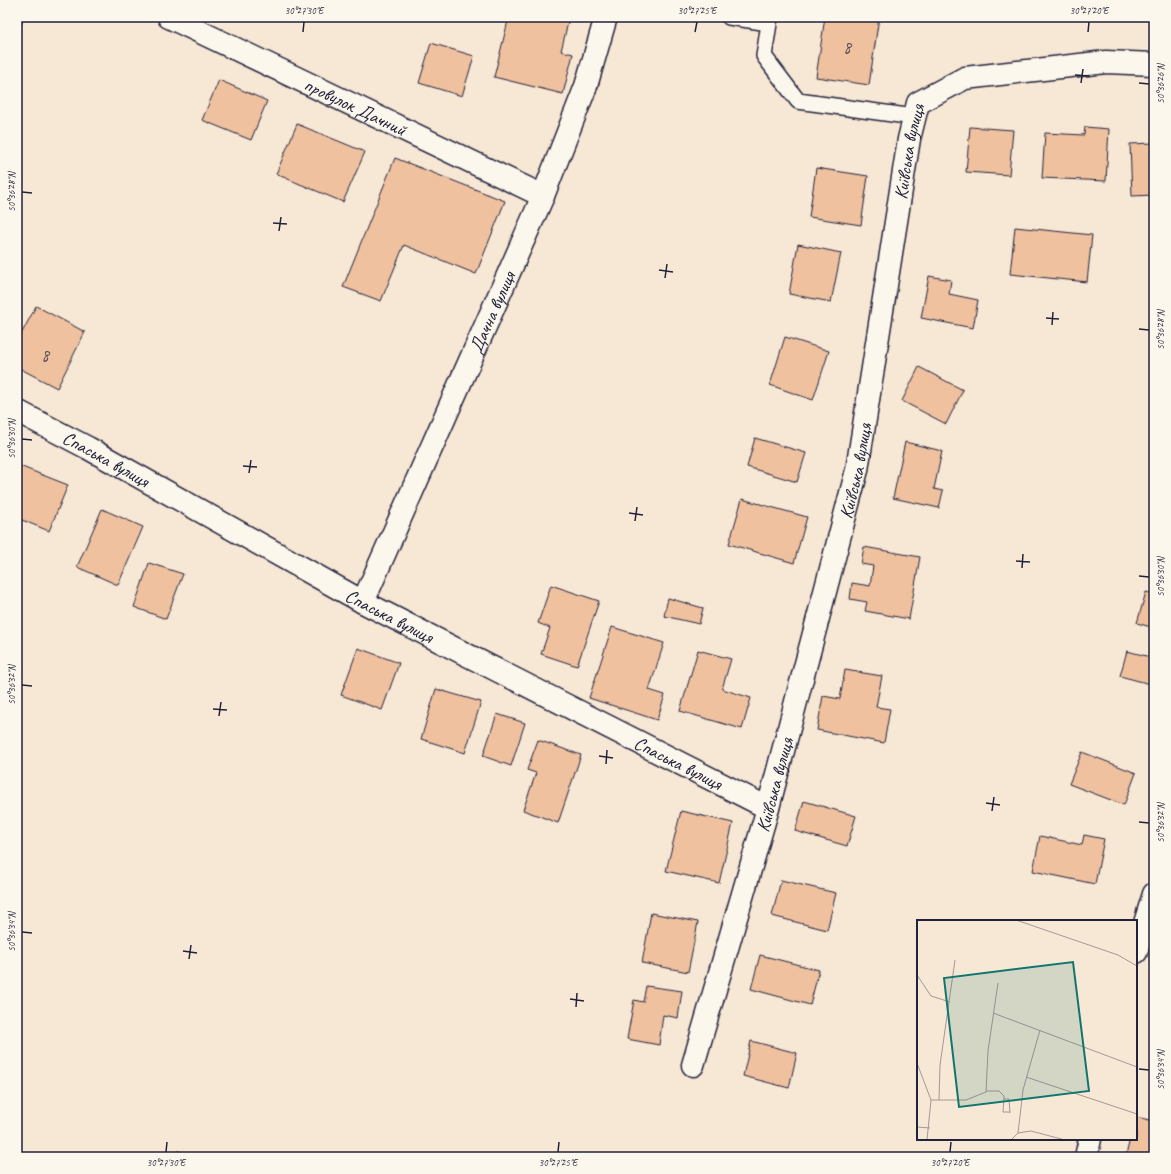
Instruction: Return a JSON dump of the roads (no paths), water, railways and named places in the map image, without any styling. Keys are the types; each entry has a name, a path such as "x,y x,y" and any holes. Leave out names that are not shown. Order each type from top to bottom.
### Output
{"street":[{"name":"провулок Дачний","path":"169,17 543,196"},
{"name":"Дачна вулиця","path":"363,602 543,196 586,86 606,17"},
{"name":"Київська вулиця","path":"693,1065 768,808 857,470 907,147 918,103 965,78 1106,62 1154,64"},
{"name":"Спаська вулиця","path":"17,411 88,448 363,602 768,808"},
{"path":"1142,952 1154,894"},
{"path":"1086,1157 1090,1140"}],"lane":[{"path":"729,17 769,20 764,56 798,100 914,117"}]}
